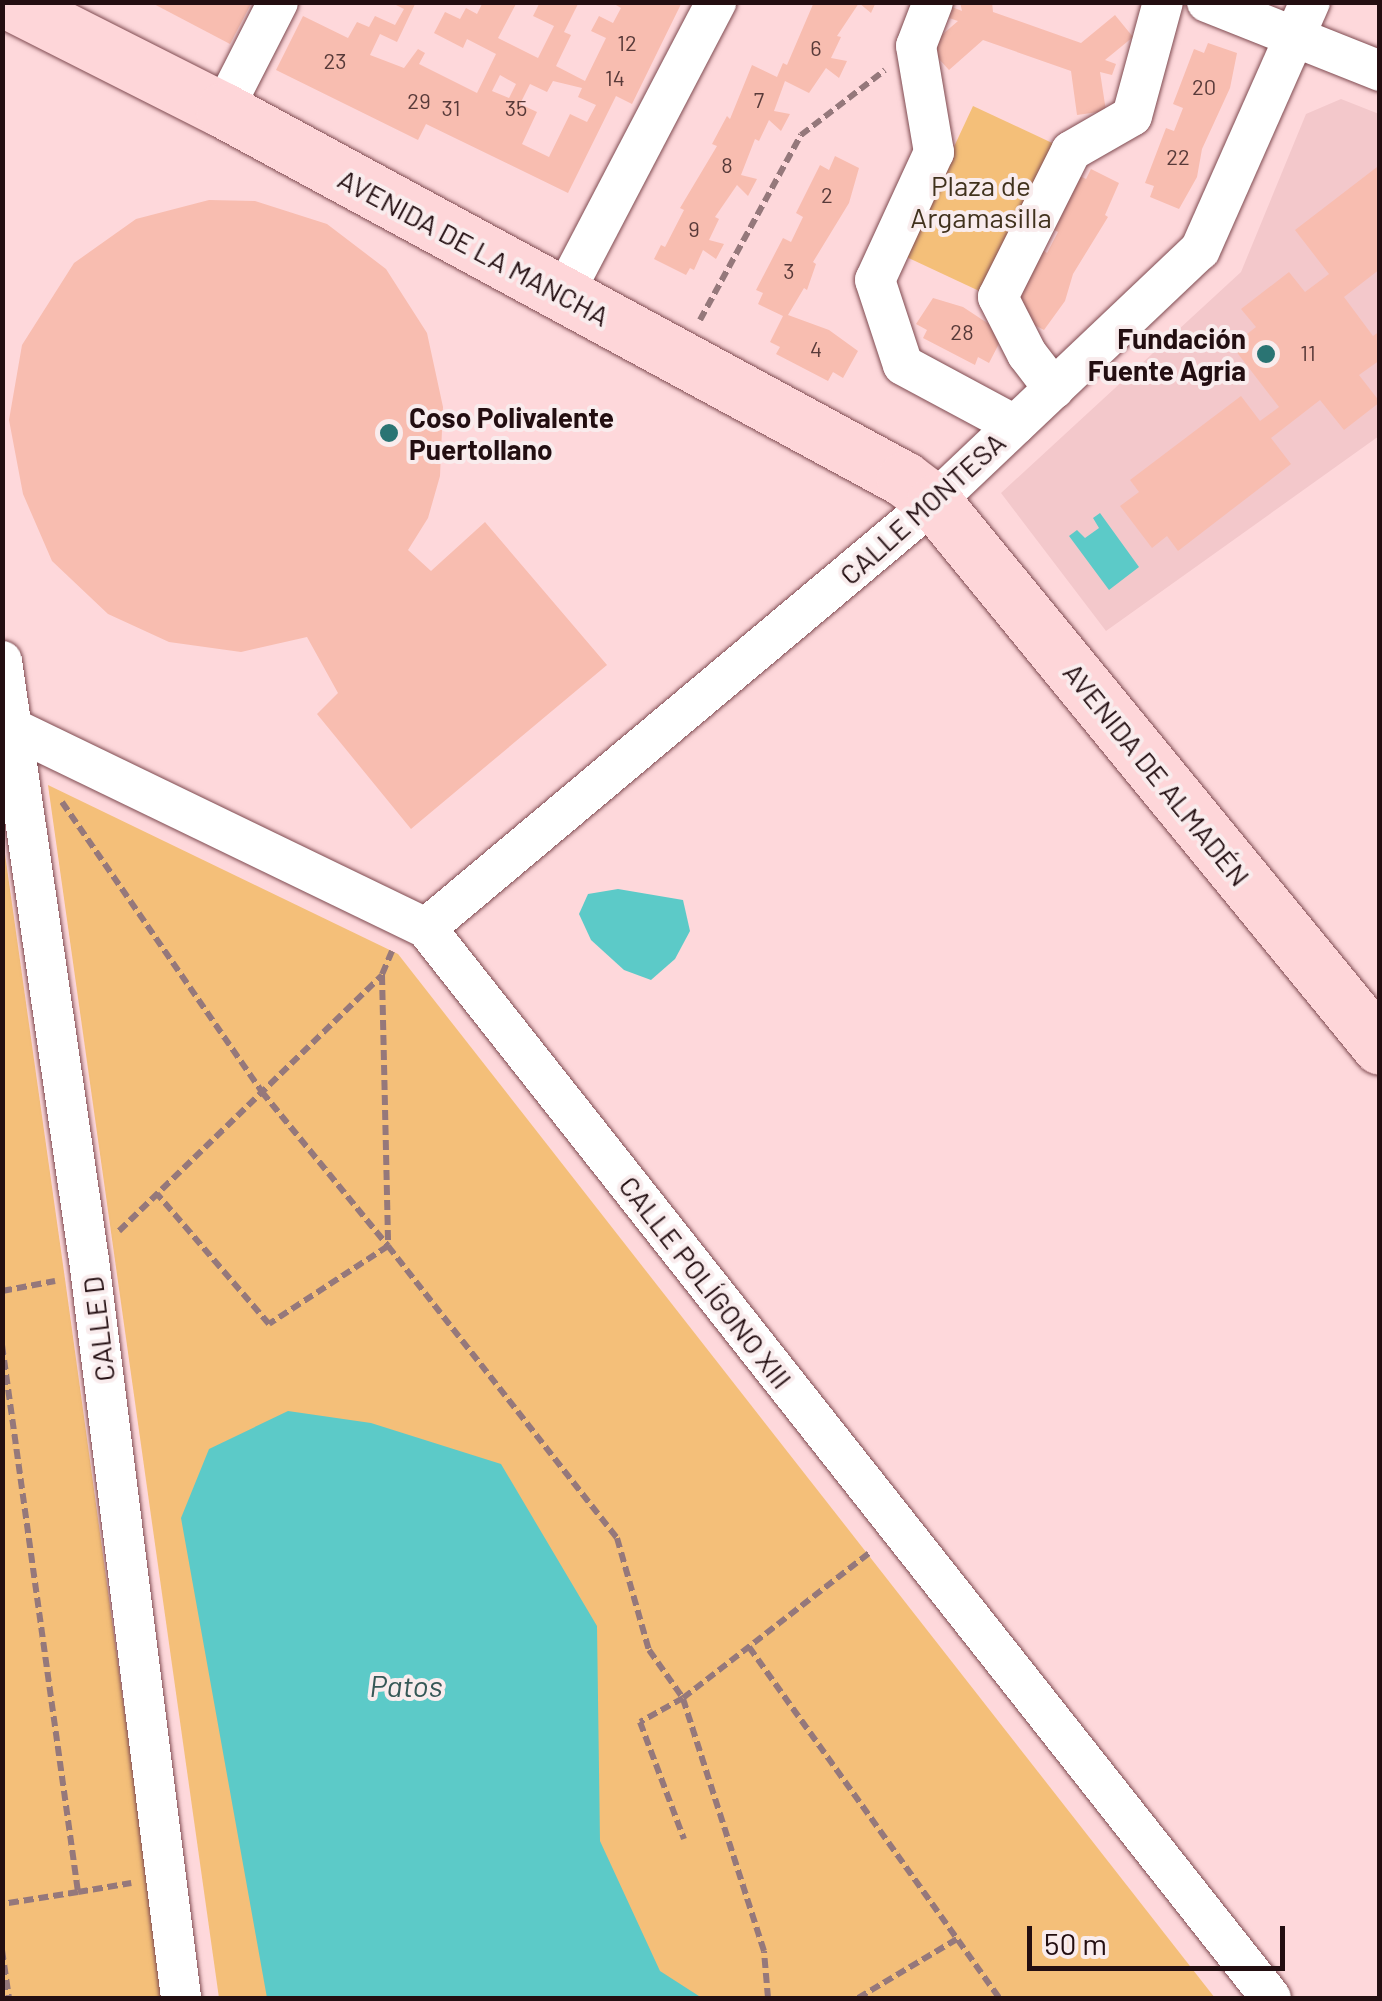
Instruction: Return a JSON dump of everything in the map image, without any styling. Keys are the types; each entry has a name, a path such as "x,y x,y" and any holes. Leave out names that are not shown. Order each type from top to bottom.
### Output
{"main road":[{"name":"AVENIDA DE LA MANCHA","path":"9,2 223,110 562,297 680,356 904,478 934,502"},
{"name":"AVENIDA DE ALMADÉN","path":"934,502 1380,1047"}],"street":[{"path":"223,110 278,2"},
{"path":"562,297 716,2"},
{"path":"933,2 916,46 934,152 875,280 903,365 1015,424"},
{"path":"1054,389 1027,354 998,298 1071,151 1132,116 1162,2"},
{"path":"1207,2 1304,20 1380,70"},
{"name":"CALLE MONTESA","path":"416,923 934,502 1200,250 1304,20"},
{"name":"CALLE D","path":"2,661 90,1260 181,1998"},
{"name":"CALLE POLÍGONO XIII","path":"10,727 416,923 1272,1998"}],"path":[{"path":"680,356 800,136 916,46"},
{"path":"54,791 262,1092 617,1538 649,1650 684,1698 764,1951 768,1998"},
{"path":"2,1290 64,1279 90,1260 382,976 416,923"},
{"path":"382,976 388,1246"},
{"path":"157,1194 269,1324 388,1246"},
{"path":"2,1345 78,1892"},
{"path":"684,1839 640,1722 684,1698 900,1528"},
{"path":"749,1647 999,1998"},
{"path":"2,1904 165,1880"},
{"path":"858,1998 957,1939"},
{"path":"2,1950 9,1998"}],"shaded area":[{"name":"Fundación Fuente Agria","path":"1341,99 1379,114 1379,436 1106,631 1001,493 1241,272 1306,114"}],"green space":[{"name":"Plaza de Argamasilla","path":"973,106 1062,147 992,297 903,256"},
{"path":"48,785 398,954 1215,1998 219,1998"},
{"path":"2,833 65,1279 164,1998 3,1998"}],"water":[{"path":"1100,513 1139,567 1109,590 1069,536 1077,530 1085,538 1099,528 1093,518"},
{"path":"618,889 683,900 690,931 675,959 651,980 624,970 591,940 579,914 588,894"},
{"name":"Patos","path":"288,1411 371,1423 501,1464 597,1626 600,1841 660,1971 702,1998 267,1998 181,1518 209,1449"}],"building":[{"path":"150,2 252,2 230,44"},
{"path":"390,2 416,2 397,42 380,34 370,55 404,68 418,49 425,53 419,64 477,93 496,54 467,39 463,48 434,33 445,12 460,19 466,8 477,14 483,2 517,2 498,38 538,58 554,26 533,16 540,2 579,2 564,32 571,35 556,66 585,81 606,38 591,31 599,16 613,23 621,8 611,2 682,2 632,104 616,96 568,193 426,124 418,140 276,70 303,16 348,38 357,22 369,27 375,16 395,25 404,9","holes":["500,75 516,84 509,98 492,91","553,81 582,88 578,97 596,105 587,122 570,114 549,157 522,144 537,112 520,104 530,84 547,92"]},
{"path":"814,2 876,2 871,13 859,3 837,36 841,37 831,58 847,61 839,78 826,68 809,93 785,81 774,111 790,114 781,131 769,120 759,141 755,139 741,175 757,179 748,196 737,185 715,217 719,219 709,240 724,244 716,259 703,250 694,270 690,268 686,275 654,259 661,245 665,247 684,210 680,208 717,146 712,144 727,116 730,119 752,65 777,77 783,63 787,65"},
{"path":"960,2 992,2 993,12 1081,43 1115,15 1133,37 1105,60 1116,64 1112,75 1100,72 1106,111 1077,115 1071,71 983,40 949,70 928,47 958,21 949,18 952,7 962,11"},
{"path":"1208,43 1237,53 1230,88 1202,149 1197,177 1179,209 1150,197 1154,186 1145,183 1166,128 1174,131 1183,108 1173,104 1194,49 1204,53"},
{"path":"835,156 859,168 849,203 813,262 816,264 807,290 804,288 788,315 829,330 858,351 843,378 833,372 828,381 776,354 780,347 770,342 783,316 758,304 763,293 756,290 783,238 791,242 803,217 796,213 820,165 829,170"},
{"path":"1377,167 1380,269 1344,297 1373,336 1380,331 1380,360 1359,375 1380,402 1344,430 1320,400 1271,438 1291,464 1178,551 1167,536 1152,548 1120,506 1139,492 1130,480 1241,396 1260,421 1279,407 1232,346 1256,327 1241,309 1289,272 1305,292 1329,274 1295,230"},
{"path":"1091,169 1119,183 1105,215 1108,217 1073,274 1065,301 1044,330 1017,316 1014,301 1041,249 1047,253 1058,232 1051,228 1078,175 1086,179"},
{"path":"209,200 255,201 327,224 386,269 427,333 443,407 440,476 428,518 408,550 431,571 485,522 607,665 411,829 317,714 338,693 307,637 241,652 169,642 108,614 52,561 23,494 9,420 22,345 74,263 136,219"},
{"path":"933,298 963,307 1004,334 989,363 978,357 975,365 923,338 927,330 916,324"}],"place":[{"name":"Fundación Fuente Agria","path":"1266,354"},
{"name":"Coso Polivalente Puertollano","path":"389,433"}]}
